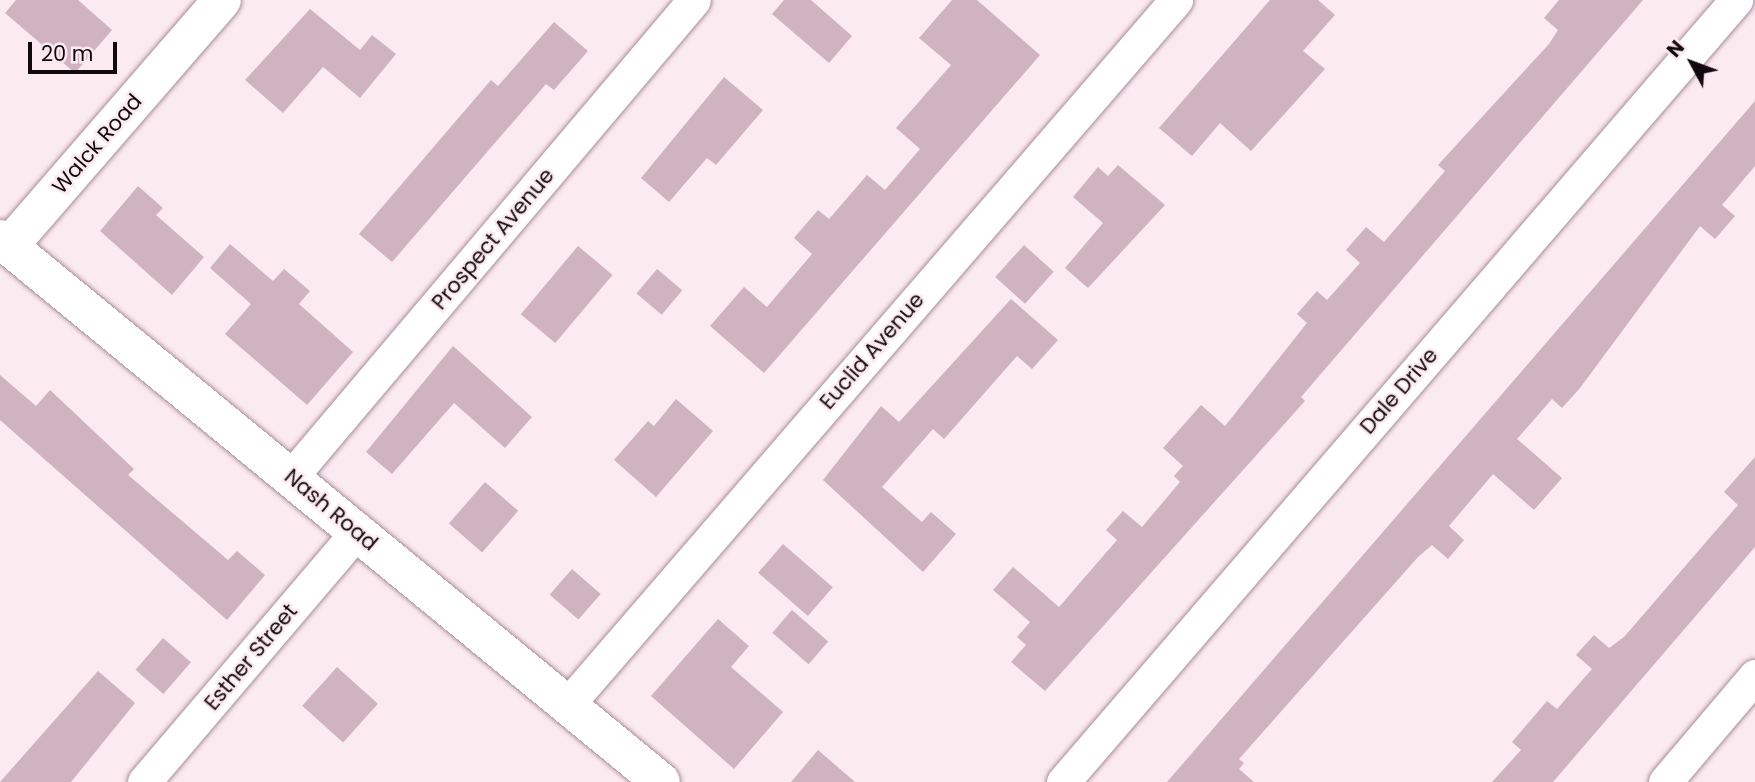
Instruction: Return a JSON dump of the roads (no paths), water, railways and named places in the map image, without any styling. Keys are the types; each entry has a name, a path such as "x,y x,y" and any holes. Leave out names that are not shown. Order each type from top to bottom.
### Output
{"main road":[{"name":"Walck Road","path":"3,248 222,0"},
{"name":"Nash Road","path":"3,248 291,477 569,703 661,782"}],"street":[{"name":"Prospect Avenue","path":"291,477 694,0"},
{"name":"Euclid Avenue","path":"569,703 1176,0"},
{"name":"Dale Drive","path":"1063,782 1736,0"},
{"name":"Esther Street","path":"144,782 357,532"},
{"path":"1665,782 1755,676"}]}
